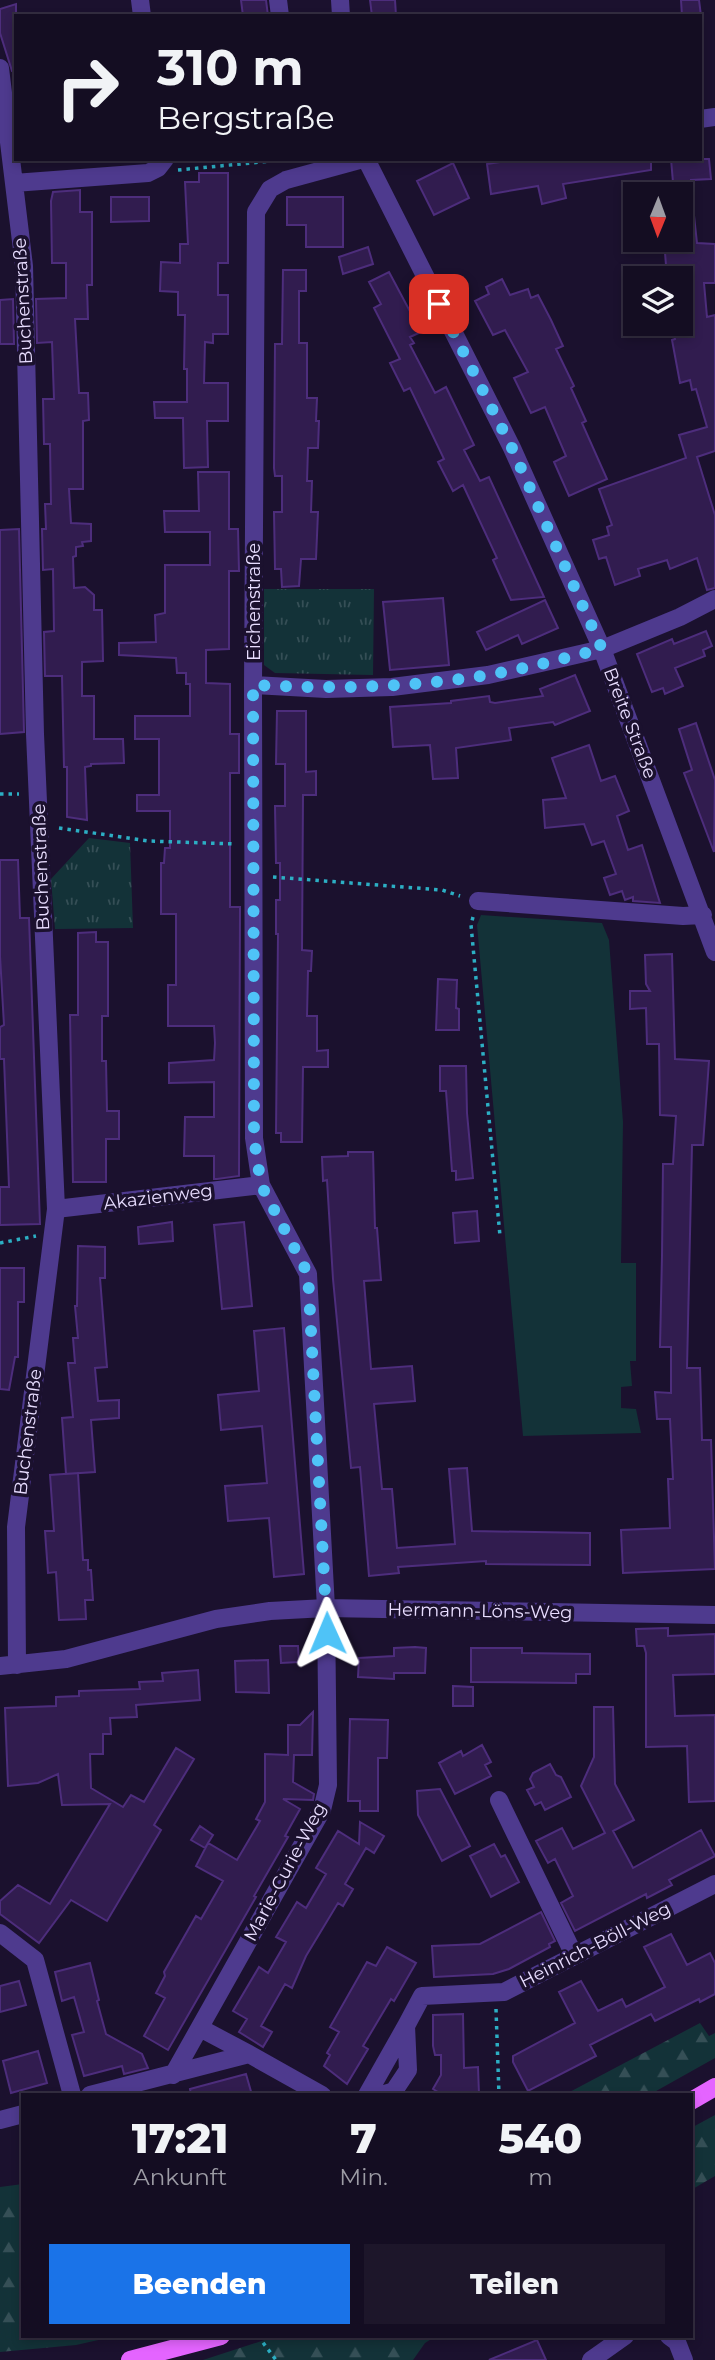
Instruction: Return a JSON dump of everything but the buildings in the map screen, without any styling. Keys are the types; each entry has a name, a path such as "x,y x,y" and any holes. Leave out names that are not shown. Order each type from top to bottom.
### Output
{"main road":[{"path":"693,2100 715,2087"},
{"path":"130,2360 213,2338"}],"street":[{"name":"Buchenstraße","path":"0,68 24,266 39,826 56,1209 16,1527 8,1665"},
{"name":"Eichenstraße","path":"326,1608 308,1274 261,1185 254,1138 256,212 270,189 302,167 349,161"},
{"name":"Breite Straße","path":"366,161 512,448 602,649 715,952"},
{"path":"14,183 148,173 161,164"},
{"path":"253,685 326,689 392,687 488,675 602,649 680,617 715,599"},
{"path":"478,901 656,915 703,915"},
{"name":"Akazienweg","path":"56,1209 261,1185"},
{"name":"Hermann-Löns-Weg","path":"8,1665 66,1659 216,1619 271,1611 326,1608 715,1615"},
{"name":"Marie-Curie-Weg","path":"173,2075 321,1810 328,1785 326,1608"},
{"path":"499,1800 574,1955"},
{"name":"Heinrich-Böll-Weg","path":"368,2093 422,1996 504,1992 715,1884"},
{"path":"0,1933 35,1960 71,2093"},
{"path":"388,2093 394,2091 408,2070 406,2026"},
{"path":"200,2028 318,2093"},
{"path":"98,2093 249,2054"},
{"path":"0,2120 21,2114"},
{"path":"591,2360 622,2338"},
{"path":"672,2338 677,2342 684,2360"}],"path":[{"path":"161,164 171,170 269,161"},
{"path":"39,826 149,841 253,845"},
{"path":"253,875 442,890 478,901 471,925 500,1236"},
{"path":"0,1243 51,1233"},
{"path":"495,1992 499,2093"},
{"path":"260,2338 276,2360"}],"green space":[{"path":"264,589 374,589 373,675 275,673 264,665"},
{"path":"89,838 130,843 133,928 55,929 51,879"},
{"path":"481,915 602,923 609,940 623,1122 621,1263 636,1263 636,1361 630,1361 632,1386 621,1387 621,1408 636,1409 641,1433 523,1436 477,925"},
{"path":"700,2023 709,2036 715,2033 715,2058 653,2093 568,2093"},
{"path":"715,2115 715,2176 693,2189 693,2127"},
{"path":"21,2184 21,2338 107,2338 76,2345 0,2352 0,2187"},
{"path":"271,2338 433,2338 425,2343 413,2360 203,2360"}],"route":[{"path":"327,1633 308,1274 261,1185 254,1138 253,685 326,689 392,687 488,675 602,649 512,448 439,304"}]}
